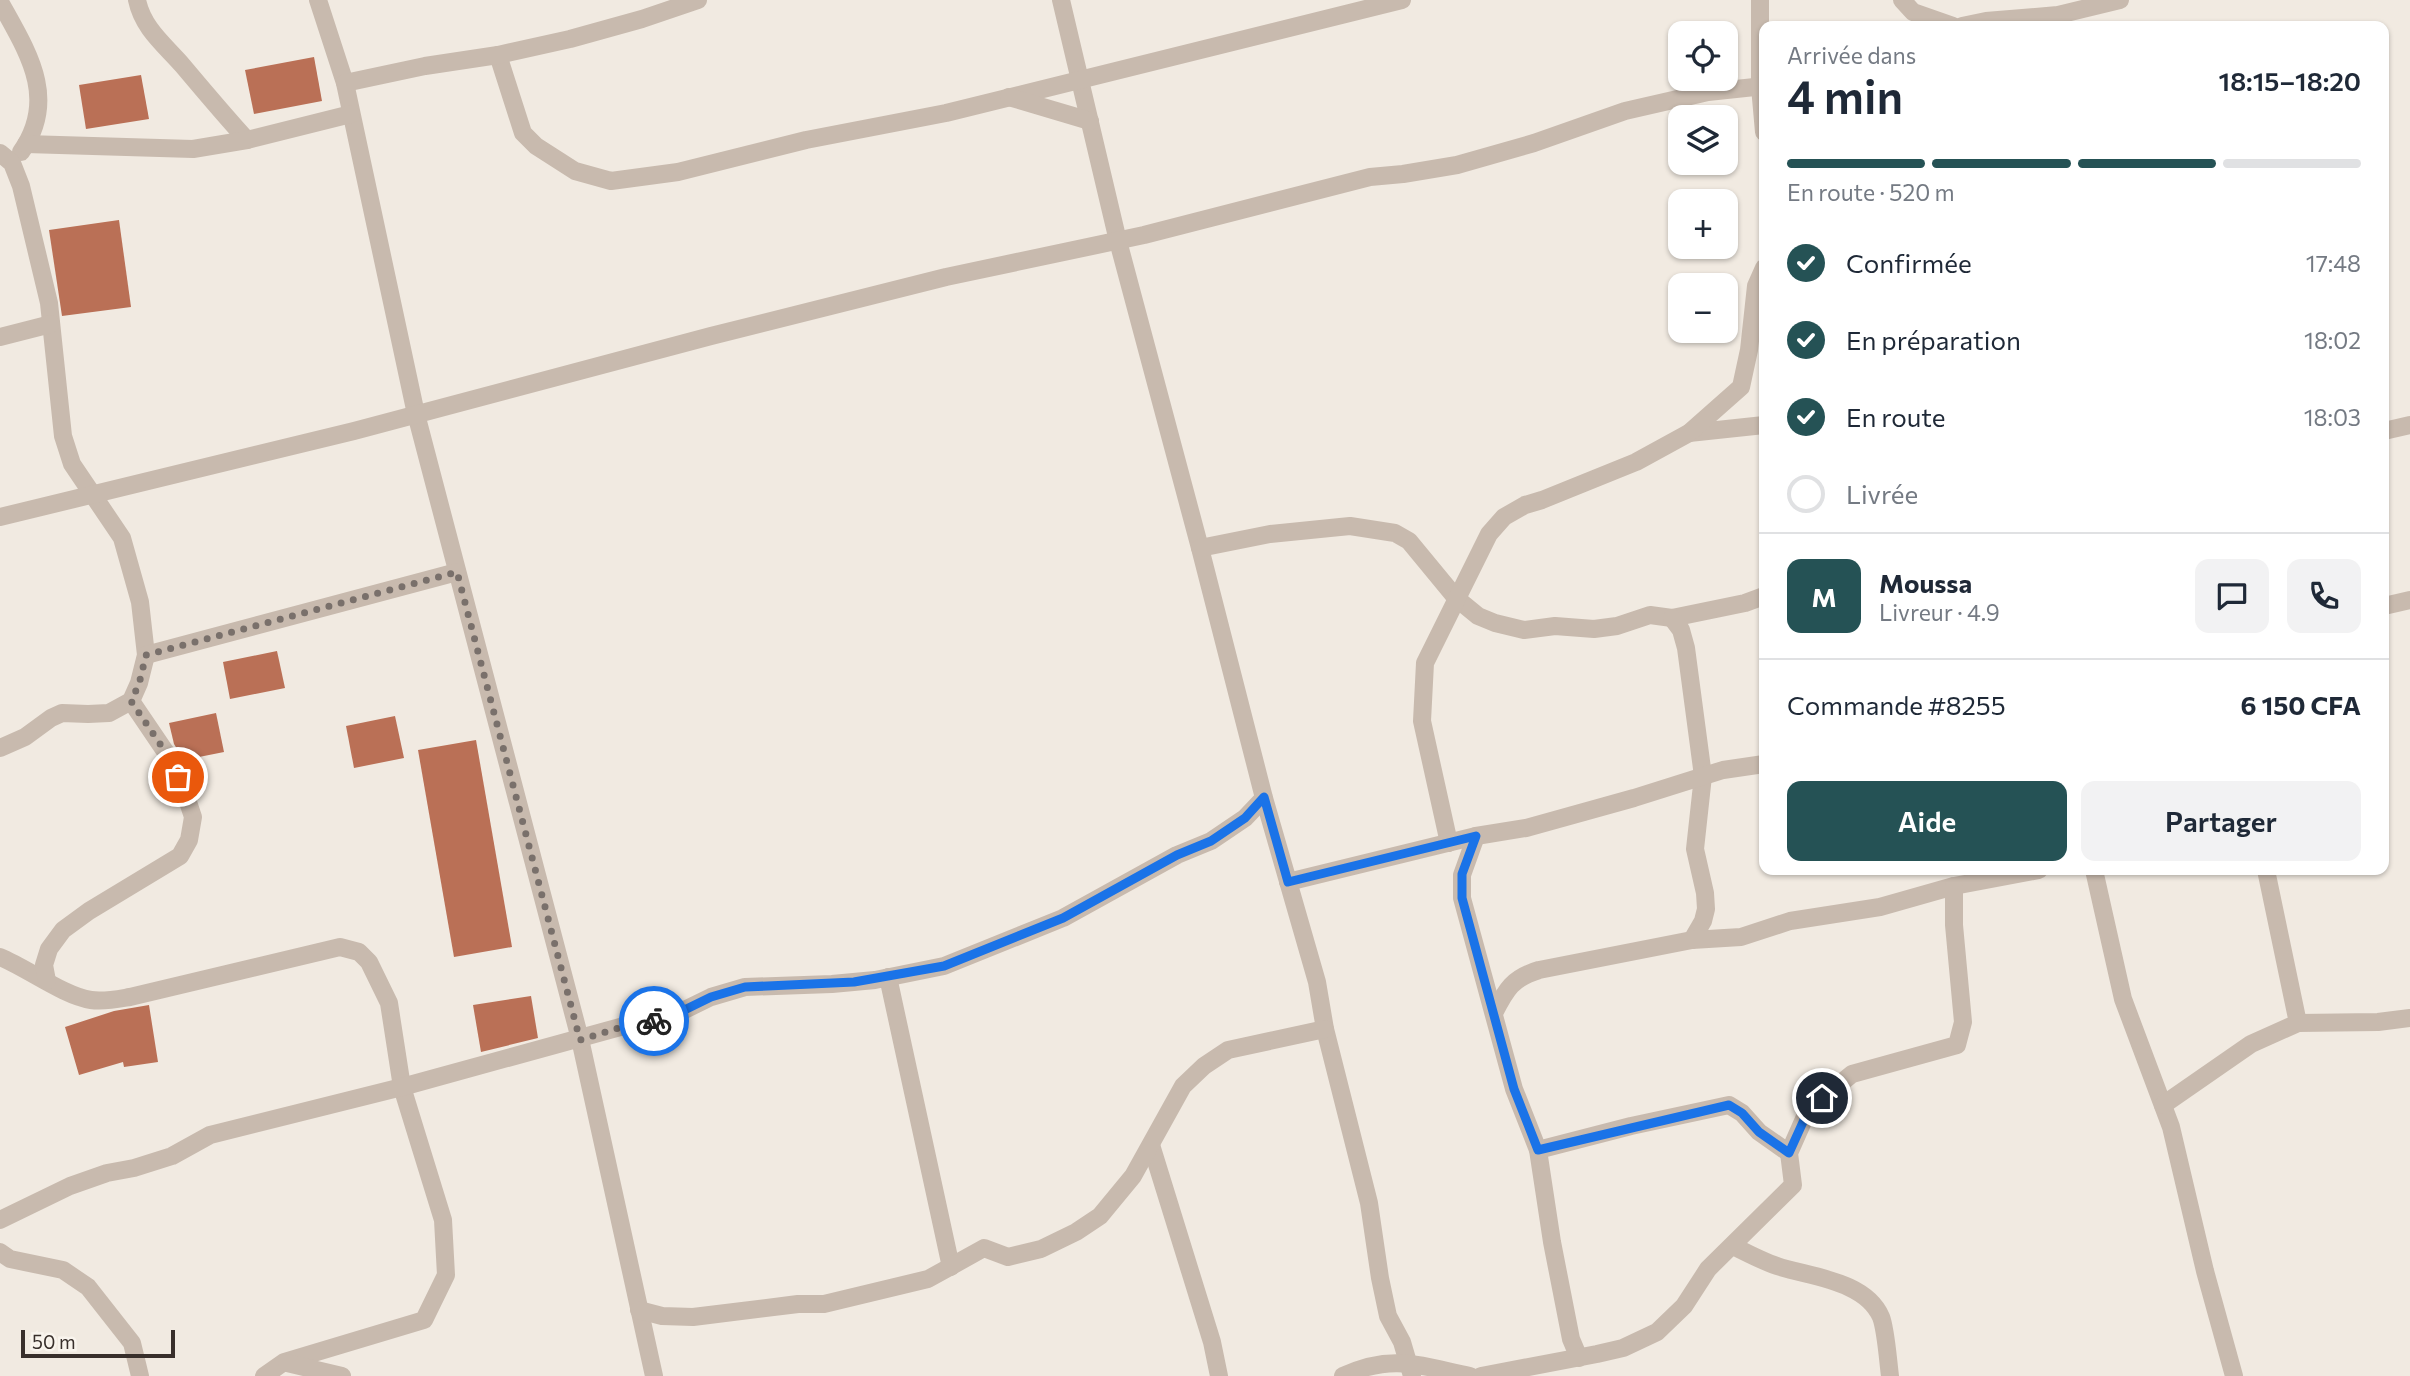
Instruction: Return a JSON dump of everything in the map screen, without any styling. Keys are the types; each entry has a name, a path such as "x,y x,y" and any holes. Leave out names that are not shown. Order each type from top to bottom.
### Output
{"street":[{"path":"137,0 155,38 247,140"},
{"path":"318,0 345,83 416,414 580,1040 654,1376"},
{"path":"345,83 425,66 498,55 630,23 698,0"},
{"path":"1061,0 1118,241 1264,797 1317,982 1325,1030 1369,1203 1388,1316 1402,1342 1409,1369"},
{"path":"498,55 523,134 536,146 575,171 611,181 678,172 806,140 947,113 1402,0"},
{"path":"1760,0 1760,21"},
{"path":"1902,0 1913,12 1939,21"},
{"path":"1986,21 2059,14 2120,0"},
{"path":"0,2 32,63 39,111 26,144 6,158 22,186 49,303 63,436 72,464 122,538 140,602 146,655 139,684 131,701 109,713 62,713 24,737 0,748"},
{"path":"0,30 19,34"},
{"path":"0,517 416,414 946,277 1118,241 1370,177 1457,165 1534,143 1626,111 1708,92 1759,87"},
{"path":"1009,97 1090,121"},
{"path":"26,144 193,149 247,140 351,114"},
{"path":"1449,843 1422,721 1425,663 1489,534 1504,517 1525,505 1636,462 1689,433 1741,387 1759,279"},
{"path":"0,337 51,324"},
{"path":"2389,430 2410,425"},
{"path":"1689,433 1759,426"},
{"path":"1200,548 1270,534 1350,526 1395,533 1409,541 1456,598 1478,616 1524,630 1555,626 1594,629 1617,626 1650,615 1672,618 1759,598"},
{"path":"146,655 457,572"},
{"path":"2389,605 2410,600"},
{"path":"1672,618 1681,630 1686,648 1703,776 1695,849 1706,909 1703,921 1692,940"},
{"path":"47,981 44,965 49,950 63,930 89,911 180,856 189,840 193,817 171,760 131,701"},
{"path":"1288,882 1476,836 1526,828 1634,799 1723,769 1759,765"},
{"path":"0,1220 70,1186 107,1172 134,1168 172,1156 210,1135 402,1087 631,1024 668,1018 711,997 745,987 832,984 944,966 1063,918 1177,855 1224,834 1245,818 1264,797"},
{"path":"1476,836 1462,874 1462,898 1522,1114 1532,1131 1538,1150 1568,1327 1579,1358"},
{"path":"1494,1013 1507,988 1524,974 1692,940 1741,937 1790,922 1880,906 1954,886 2012,875"},
{"path":"2095,875 2123,999 2171,1127 2205,1271 2234,1376"},
{"path":"2267,875 2298,1023"},
{"path":"1481,1376 1623,1348 1657,1332 1684,1306 1709,1269 1793,1185 1789,1153 1808,1111 1852,1074 1957,1045 1963,1022 1954,925 1954,886"},
{"path":"0,957 90,1000 103,1001 340,947 352,948 369,962 389,1003 402,1087 443,1220 446,1275 424,1320 284,1362 264,1376"},
{"path":"888,977 951,1267"},
{"path":"2163,1105 2251,1044 2298,1023 2378,1022 2410,1018"},
{"path":"639,1310 662,1317 693,1317 798,1304 824,1304 928,1279 984,1248 1008,1257 1041,1249 1076,1232 1100,1216 1133,1176 1183,1086 1205,1066 1228,1050 1325,1030"},
{"path":"1538,1150 1729,1105 1742,1113 1759,1132 1789,1153"},
{"path":"1151,1145 1212,1342 1219,1376"},
{"path":"1733,1246 1778,1266 1846,1286 1867,1299 1881,1317 1890,1376"},
{"path":"0,1252 10,1259 63,1270 88,1287 132,1343 140,1376"},
{"path":"284,1362 342,1376"},
{"path":"1343,1376 1363,1367 1470,1376"}],"building":[{"path":"314,57 322,101 254,114 245,70"},
{"path":"141,75 149,119 86,129 79,85"},
{"path":"119,220 131,307 62,316 49,230"},
{"path":"277,651 285,688 230,699 223,662"},
{"path":"216,713 224,752 184,760 174,744 169,723"},
{"path":"395,716 404,758 354,768 346,726"},
{"path":"476,740 512,947 454,957 418,750"},
{"path":"531,996 538,1038 481,1052 473,1005"},
{"path":"149,1005 158,1062 124,1067 123,1062 79,1075 65,1027 114,1011"}],"way so far":[{"path":"178,777 171,760 131,701 139,684 146,655 457,572 580,1040 631,1024 654,1021"}],"route":[{"path":"654,1021 668,1018 711,997 745,987 875,980 944,966 1063,918 1177,855 1211,841 1245,818 1264,797 1288,882 1476,836 1462,874 1462,898 1514,1089 1538,1150 1729,1105 1742,1113 1759,1132 1789,1153 1808,1111 1822,1098"}]}
